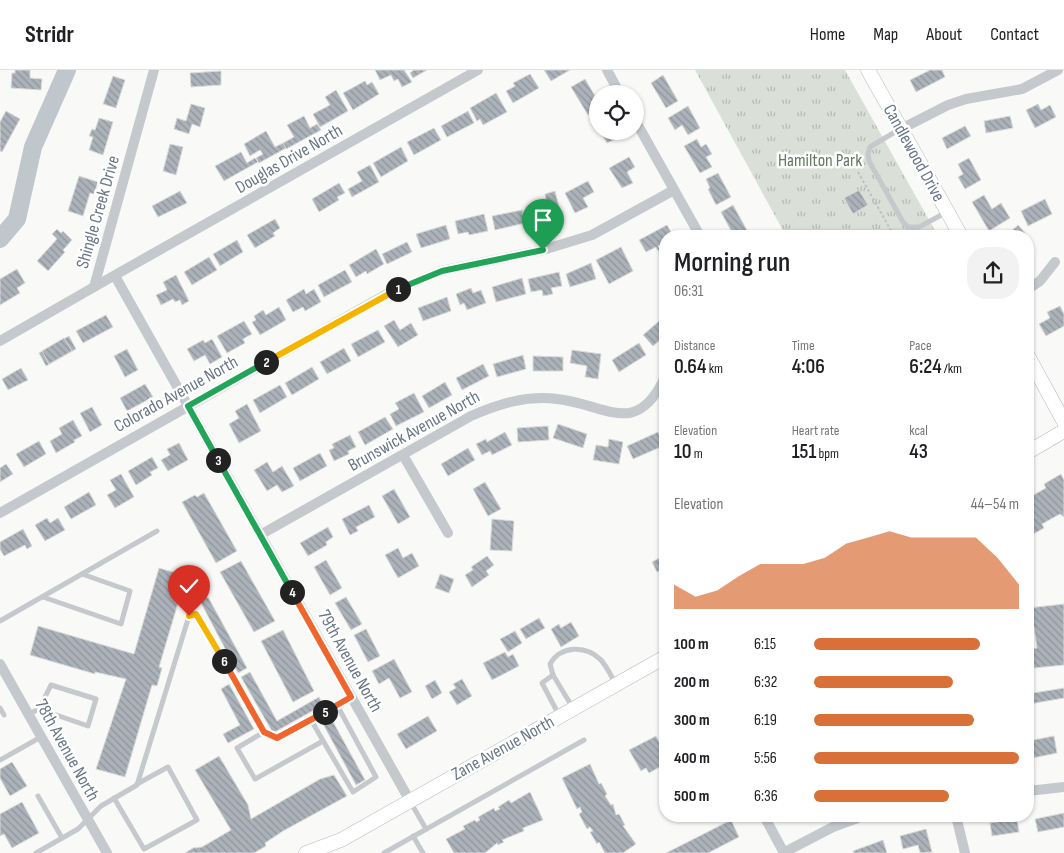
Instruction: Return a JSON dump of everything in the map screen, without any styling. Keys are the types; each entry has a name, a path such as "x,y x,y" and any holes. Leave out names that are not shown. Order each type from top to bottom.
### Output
{"main road":[{"name":"Candlewood Drive","path":"868,70 958,230"},
{"path":"1034,367 1064,422"},
{"path":"1034,448 1064,431"},
{"name":"Zane Avenue North","path":"306,853 341,840 659,660"},
{"name":"Zane Avenue North","path":"327,853 341,840"}],"street":[{"name":"Shingle Creek Drive","path":"0,341 94,287 154,70"},
{"name":"Douglas Drive North","path":"94,287 478,70"},
{"path":"607,70 615,85"},
{"path":"901,129 948,105 966,99 1022,89 1046,73 1058,70"},
{"path":"644,136 697,230"},
{"name":"Colorado Avenue North","path":"0,513 385,295 412,282 442,271 543,250 592,235 674,190"},
{"path":"1034,284 1040,281 1055,262"},
{"name":"79th Avenue North","path":"115,276 410,801"},
{"name":"Brunswick Avenue North","path":"260,535 471,416 512,400 534,398 557,399 615,413 627,414 649,404 659,390"},
{"path":"403,455 448,532"},
{"name":"78th Avenue North","path":"0,664 107,853"},
{"path":"1034,790 1064,786"},
{"path":"767,822 784,853 833,827 847,822"},
{"path":"957,822 964,853"}],"lane":[{"path":"901,129 870,147 869,161 903,222 908,227 919,227 947,212"},
{"path":"0,621 157,532"},
{"path":"43,596 121,624 130,591 82,574"},
{"path":"137,785 189,616 196,614 264,732 277,738 351,697"},
{"path":"574,709 553,675 550,664 555,656 572,648 582,649 600,660 616,685"},
{"path":"553,675 542,683 559,716"},
{"path":"28,714 39,709 51,685 96,699 88,726 39,709"},
{"path":"311,720 353,792 376,777 337,705"},
{"path":"0,708 4,715"},
{"path":"264,732 237,748 255,779 324,741"},
{"path":"0,760 41,737"},
{"path":"387,852 584,740"},
{"path":"36,853 46,850 78,829 101,806 114,798 168,767 197,820 144,849 114,798"},
{"path":"38,796 62,838"},
{"path":"410,801 426,829"},
{"path":"413,836 423,853"}],"path":[{"path":"858,172 891,230"}],"green space":[{"name":"Hamilton Park","path":"695,70 845,70 935,230 783,230"}],"building":[{"path":"15,70 30,70 30,78 42,79 41,90 11,88 12,73 15,73"},
{"path":"375,70 404,70 412,82 402,87 398,79 394,81 391,75 380,80"},
{"path":"414,70 427,70 413,78 410,73"},
{"path":"544,70 570,70 551,81"},
{"path":"930,70 942,70 945,77 916,92 910,80"},
{"path":"221,71 221,85 191,87 190,73"},
{"path":"530,74 539,88 513,103 506,91 515,86 513,83"},
{"path":"663,75 678,101 666,108 651,83"},
{"path":"113,76 125,80 116,108 103,104"},
{"path":"585,79 589,86 589,114 588,115 571,87"},
{"path":"365,81 367,85 372,82 379,94 353,110 343,93"},
{"path":"336,90 348,111 320,127 313,114 330,105 325,97"},
{"path":"496,93 507,112 483,125 480,119 477,121 470,108"},
{"path":"191,104 205,108 200,127 192,124 189,134 174,129 177,118 186,121"},
{"path":"1038,104 1041,110 1050,105 1056,117 1035,128 1026,110"},
{"path":"688,106 700,128 688,135 682,125 675,130 668,118"},
{"path":"6,111 20,119 2,152 0,151 0,122"},
{"path":"468,111 474,123 447,137 441,126"},
{"path":"304,116 310,128 317,124 321,130 286,149 283,143 294,137 287,125"},
{"path":"1010,116 1013,128 986,133 984,121"},
{"path":"99,118 113,122 103,155 89,150 93,137 89,136 92,129 95,130"},
{"path":"965,126 971,136 947,149 942,138"},
{"path":"434,128 441,140 414,155 407,142"},
{"path":"266,131 275,147 283,143 286,148 259,163 256,158 263,154 260,150 250,156 244,144"},
{"path":"697,139 701,147 706,144 712,154 706,157 712,167 700,173 684,146"},
{"path":"170,144 183,147 176,175 163,171"},
{"path":"401,147 408,161 381,177 373,163"},
{"path":"241,152 247,163 255,158 258,162 224,181 215,166"},
{"path":"629,157 635,167 627,172 633,183 622,188 609,168"},
{"path":"969,158 981,180 965,189 958,177 963,174 958,164"},
{"path":"370,165 379,182 352,197 348,189 362,181 357,172"},
{"path":"718,173 731,197 716,205 708,189 710,188 706,179"},
{"path":"79,176 98,182 94,194 90,193 83,216 68,211"},
{"path":"588,181 594,192 583,198 588,207 575,213 565,193"},
{"path":"339,183 345,193 337,197 339,200 319,212 312,199"},
{"path":"859,190 868,205 853,214 844,198"},
{"path":"180,191 187,203 158,217 152,206"},
{"path":"555,191 561,215 532,223 528,210 547,205 545,194"},
{"path":"984,195 992,209 1001,203 1010,218 988,230 972,202"},
{"path":"1045,199 1052,214 1028,226 1021,211"},
{"path":"733,205 747,230 731,230 721,212"},
{"path":"522,210 525,223 495,230 492,216"},
{"path":"484,214 488,231 469,235 468,232 458,234 455,221"},
{"path":"275,219 280,228 273,233 275,236 255,248 247,235"},
{"path":"446,225 450,239 421,248 416,234"},
{"path":"667,225 670,230 659,230 658,251 656,247 646,252 639,240"},
{"path":"1018,225 1022,230 1013,230"},
{"path":"57,229 61,233 63,231 72,240 63,250 65,252 48,271 37,261 57,239 52,234"},
{"path":"237,240 243,252 220,266 213,254"},
{"path":"407,242 412,252 387,264 382,254"},
{"path":"621,247 633,271 609,284 596,260"},
{"path":"376,249 384,264 367,274 366,271 356,277 349,265"},
{"path":"209,257 217,270 192,285 184,272"},
{"path":"591,263 596,279 570,287 566,274"},
{"path":"17,269 25,283 17,288 20,293 0,305 0,279"},
{"path":"345,270 352,282 324,297 318,285"},
{"path":"559,272 562,286 551,288 553,294 543,296 542,290 531,292 528,279"},
{"path":"176,275 189,301 182,305 180,300 175,302 173,299 161,305 156,295 167,290 163,282"},
{"path":"522,278 526,294 496,302 492,287"},
{"path":"471,288 473,293 481,290 486,303 467,310 464,303 460,305 456,294"},
{"path":"304,289 306,294 314,289 321,302 305,311 303,307 293,312 286,300"},
{"path":"447,297 451,311 423,321 418,308"},
{"path":"1060,306 1064,314 1064,326 1046,336 1039,324 1050,318 1047,312"},
{"path":"279,307 286,320 260,335 252,322 256,320 254,316 263,310 266,315"},
{"path":"106,315 113,327 83,343 76,331"},
{"path":"394,320 400,330 411,323 418,335 398,347 384,326"},
{"path":"244,321 252,334 243,339 245,343 227,353 217,336"},
{"path":"659,321 659,341 653,346 643,335"},
{"path":"378,330 385,342 358,357 351,344"},
{"path":"69,336 76,349 46,366 39,353"},
{"path":"64,338 72,351 49,364 42,351"},
{"path":"212,339 222,357 210,364 205,355 194,361 187,349 203,340 205,343"},
{"path":"639,343 646,355 619,372 612,360"},
{"path":"344,348 351,361 327,374 320,362"},
{"path":"127,349 138,370 125,377 114,356"},
{"path":"572,350 601,354 598,379 585,377 587,366 570,363"},
{"path":"523,355 526,369 497,377 493,364"},
{"path":"533,356 563,357 563,371 533,371"},
{"path":"483,364 489,376 462,390 456,378"},
{"path":"312,367 319,379 292,395 285,383"},
{"path":"21,368 28,380 8,390 2,379"},
{"path":"445,382 452,395 429,408 422,396"},
{"path":"145,384 153,397 127,411 120,398"},
{"path":"280,385 287,397 260,413 253,400"},
{"path":"414,393 424,412 396,426 390,414 399,409 395,403"},
{"path":"247,404 261,431 239,443 229,424 239,418 235,411"},
{"path":"92,407 102,425 90,432 80,413"},
{"path":"385,417 393,429 365,445 358,432"},
{"path":"73,420 82,436 56,453 50,441 62,434 59,428"},
{"path":"558,424 587,434 583,448 553,438"},
{"path":"548,426 549,440 518,442 517,428"},
{"path":"505,432 512,445 492,455 490,451 482,455 476,444 486,439 487,442"},
{"path":"658,432 659,448 633,459 627,446"},
{"path":"350,435 356,447 348,451 349,454 334,461 329,450 334,448 332,444"},
{"path":"609,439 623,442 619,464 593,460 596,445 608,447"},
{"path":"39,441 46,454 24,467 16,454"},
{"path":"179,443 188,460 168,471 161,460 170,455 167,449"},
{"path":"468,448 475,460 448,476 441,464"},
{"path":"320,453 327,466 300,481 293,468"},
{"path":"152,457 158,468 150,472 152,475 136,485 128,471"},
{"path":"267,462 273,472 282,466 294,486 282,492 277,485 267,491 254,470"},
{"path":"6,464 13,474 0,482 0,468"},
{"path":"121,474 134,497 115,508 107,495 116,490 110,480"},
{"path":"1061,474 1064,480 1064,517 1060,514 1042,524 1044,528 1034,534 1034,495 1046,488 1044,484"},
{"path":"485,482 501,509 488,516 473,489"},
{"path":"394,489 410,517 398,524 382,496"},
{"path":"89,492 96,505 71,519 64,507"},
{"path":"204,493 237,551 216,563 182,502 195,495 197,497"},
{"path":"369,505 375,517 356,527 358,531 350,535 342,519"},
{"path":"47,518 50,523 58,518 65,530 45,541 35,525"},
{"path":"492,519 514,521 512,551 490,550"},
{"path":"328,527 333,537 326,542 327,545 308,556 300,543"},
{"path":"23,529 32,546 27,549 25,545 4,556 0,549 0,542"},
{"path":"398,548 403,558 412,553 419,566 398,578 385,555"},
{"path":"487,556 494,565 486,571 489,575 472,587 465,575 473,570 471,567"},
{"path":"659,558 659,571 657,572 652,562"},
{"path":"326,560 342,588 330,595 314,567"},
{"path":"241,561 275,621 254,632 220,572"},
{"path":"159,568 186,576 159,667 162,668 157,686 152,685 125,777 96,769 126,679 95,672 95,674 30,655 38,626 134,654"},
{"path":"440,574 454,579 449,593 435,588"},
{"path":"208,597 247,668 238,673 200,601"},
{"path":"346,597 362,624 351,630 335,603"},
{"path":"1064,604 1064,665 1034,668 1034,649 1037,648 1034,607"},
{"path":"539,618 545,628 526,639 520,629"},
{"path":"571,622 579,636 561,647 551,629 559,624 561,628"},
{"path":"366,629 380,656 368,662 354,635"},
{"path":"283,630 314,691 293,702 261,641"},
{"path":"515,631 522,643 508,652 500,639"},
{"path":"505,652 508,657 513,654 519,666 492,680 483,663"},
{"path":"394,659 412,692 400,698 389,678 379,684 372,671"},
{"path":"250,672 277,721 319,697 323,705 273,733 241,677"},
{"path":"462,679 472,696 457,705 449,692 456,688 453,684"},
{"path":"435,680 442,693 432,699 425,686"},
{"path":"229,684 254,729 228,743 223,734 240,725 221,689"},
{"path":"1064,688 1064,698 1034,703 1034,693"},
{"path":"428,716 437,731 406,749 397,734"},
{"path":"331,718 365,780 356,785 322,722"},
{"path":"656,736 659,742 659,767 649,773 646,768 641,771 629,750"},
{"path":"1054,736 1057,753 1034,758 1034,740"},
{"path":"219,756 248,805 251,819 320,779 334,775 347,796 283,831 265,843 266,846 254,853 185,853 193,848 202,847 231,830 195,770"},
{"path":"12,762 27,786 10,796 0,778 0,769"},
{"path":"590,764 599,784 601,783 607,794 605,796 611,805 613,804 616,815 619,814 625,825 623,826 636,844 623,853 605,853 599,842 597,844 590,832 593,831 590,827 587,829 579,814 582,812 580,807 577,809 562,778"},
{"path":"530,792 543,820 523,828 524,831 502,840 504,842 498,845 497,843 485,853 454,853 446,839 465,829 463,826 475,820 476,822 480,820 478,817 494,808 495,811 500,809 498,807 509,800 511,803"},
{"path":"22,802 39,833 12,848 4,834 0,836 0,814"},
{"path":"1064,813 1064,827 1038,832 1035,819"},
{"path":"727,822 732,822 739,837 708,853 666,853"},
{"path":"1017,822 1019,832 992,836 990,823"},
{"path":"926,829 932,852 920,853 918,845 903,849 900,836"},
{"path":"883,840 887,853 854,853 853,851"}],"waterway":[{"path":"0,239 17,219 33,147 67,70"}],"route":[{"path":"189,616 196,614 264,732 277,738 351,697 188,406 385,295 412,282 442,271 543,250"}]}
